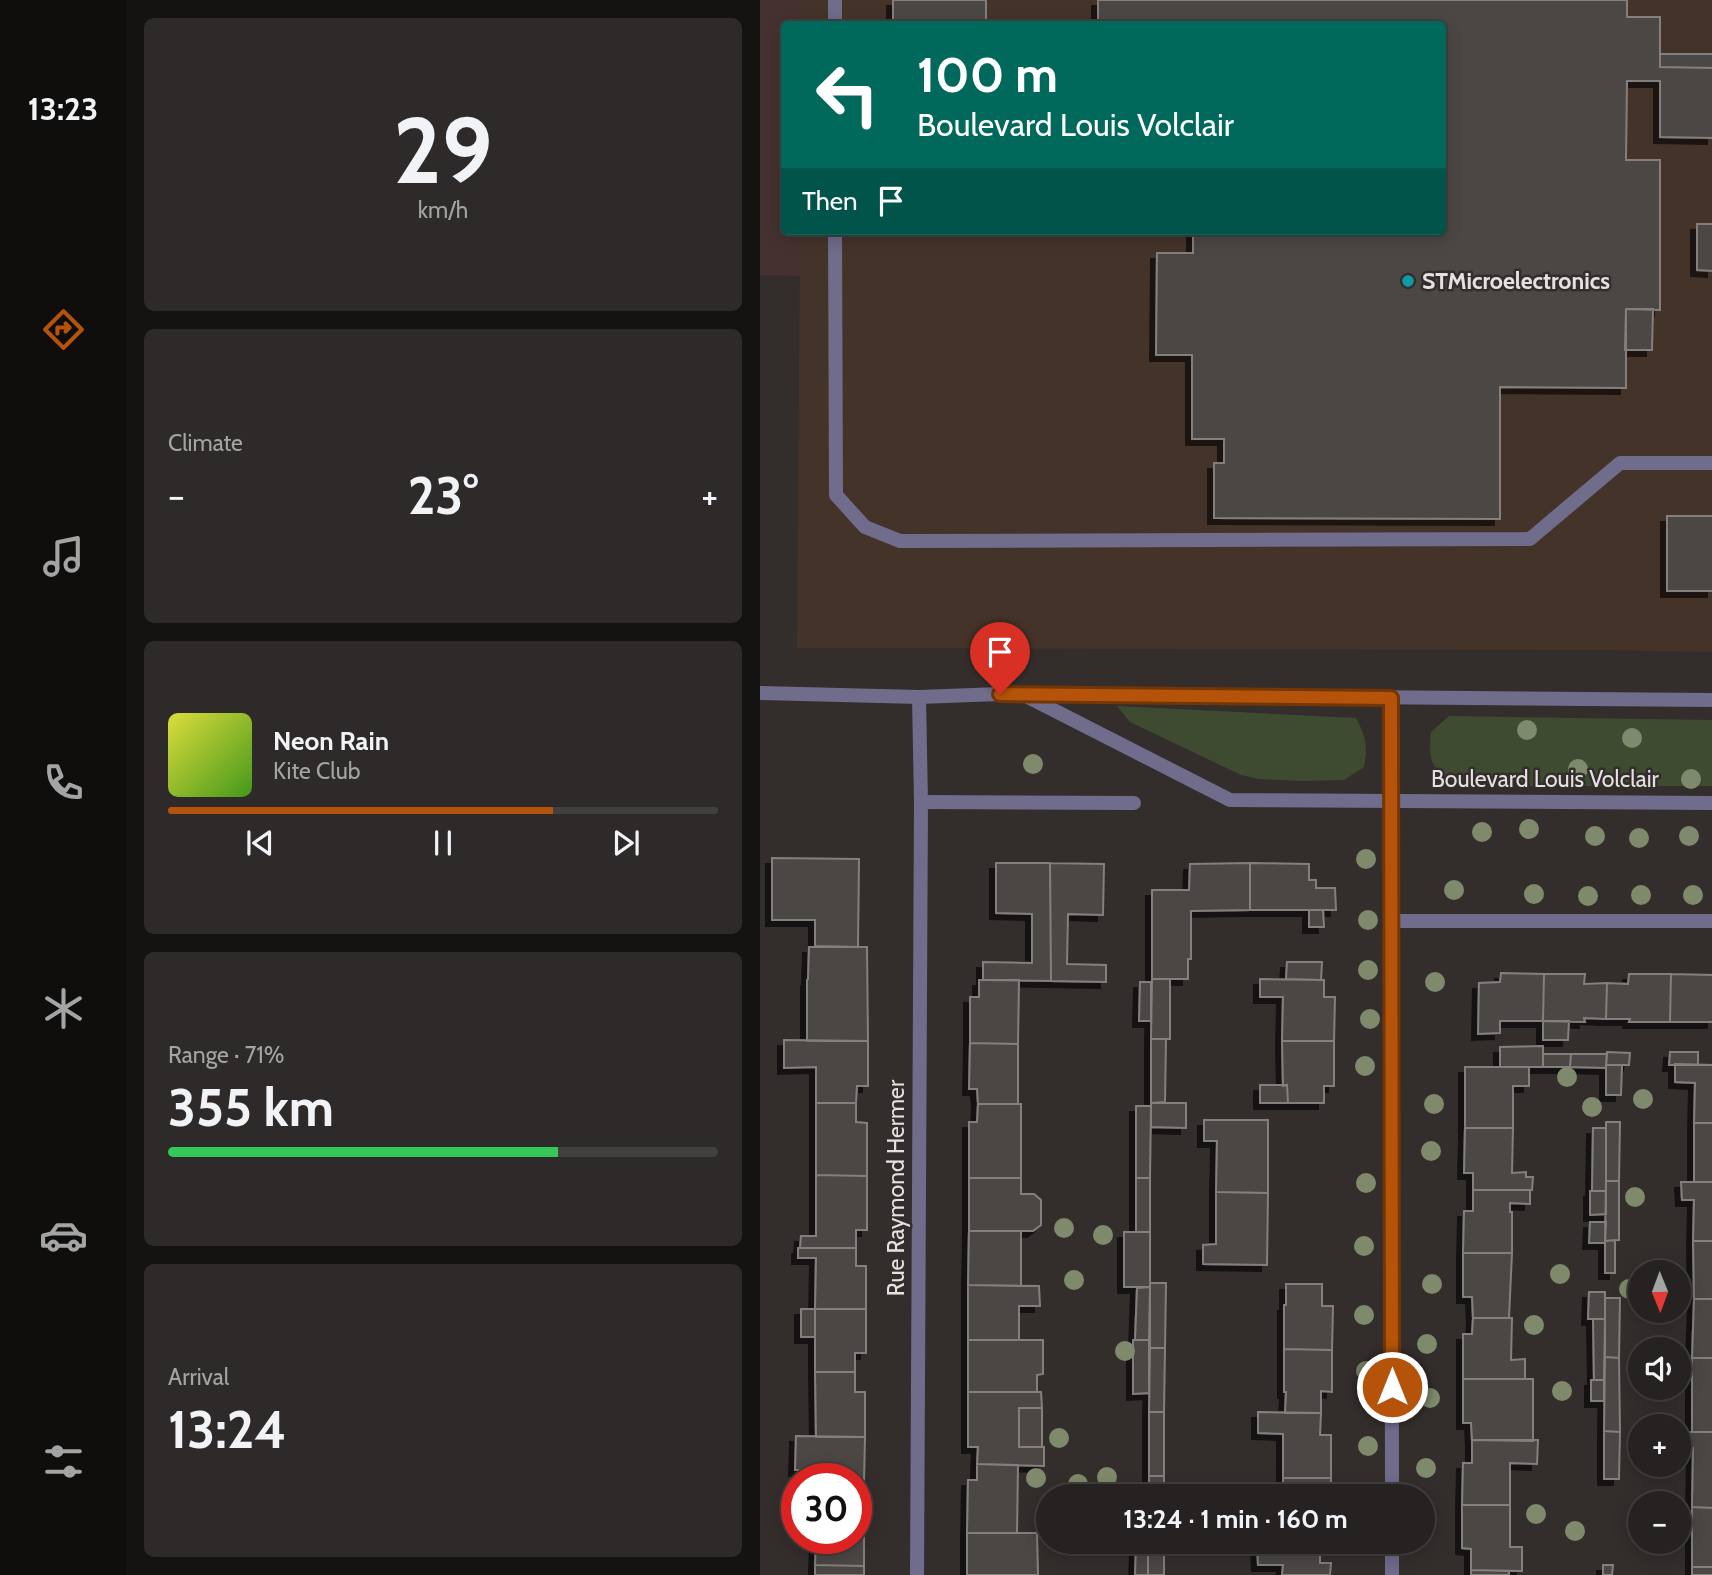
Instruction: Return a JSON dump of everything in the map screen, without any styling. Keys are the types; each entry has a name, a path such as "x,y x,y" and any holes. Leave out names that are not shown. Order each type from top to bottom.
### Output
{"street":[{"path":"835,0 835,21"},
{"path":"835,235 836,495 865,527 900,541 1529,539 1620,463 1713,463"},
{"name":"Boulevard Louis Volclair","path":"760,693 919,697 1000,694 1713,700"},
{"name":"Boulevard Louis Volclair","path":"1024,695 1230,800 1713,803"},
{"name":"Rue Raymond Hermer","path":"917,1575 921,802 919,697"},
{"path":"1391,698 1392,1484"},
{"path":"921,802 1134,803"},
{"path":"1391,921 1713,921"},
{"path":"1392,1554 1392,1575"}],"shaded area":[{"path":"760,0 800,0 800,21 781,21 781,235 800,235 800,276 760,275"},
{"path":"800,0 1712,0 1712,652 797,648 800,235 1446,235 1446,21 800,21"}],"green space":[{"path":"1117,706 1356,718 1365,742 1364,767 1344,780 1259,779 1241,775 1130,722"},
{"path":"1449,716 1712,720 1712,786 1461,786 1438,770 1430,752 1431,732"}],"building":[{"path":"893,0 986,0 986,21 893,21"},
{"name":"STMicroelectronics","path":"1098,0 1627,0 1627,17 1660,17 1660,67 1713,68 1713,138 1660,137 1660,81 1627,81 1626,160 1660,160 1660,310 1626,309 1626,388 1500,387 1500,519 1214,518 1214,463 1224,463 1224,439 1192,439 1192,355 1156,355 1157,253 1193,253 1193,235 1446,235 1446,21 1098,21"},
{"path":"1660,54 1713,54 1713,68 1660,67"},
{"path":"1697,224 1713,224 1713,271 1697,270"},
{"path":"1626,309 1653,309 1652,350 1625,350"},
{"path":"1667,516 1713,516 1713,591 1667,591"},
{"path":"772,858 859,859 858,947 815,946 815,920 772,920"},
{"path":"996,863 1050,863 1051,981 983,980 983,962 1032,963 1032,914 996,913"},
{"path":"1050,863 1104,864 1103,915 1068,914 1067,964 1106,965 1106,982 1051,981"},
{"path":"1250,863 1309,864 1309,880 1316,880 1316,888 1335,888 1336,910 1250,910"},
{"path":"1250,863 1250,910 1191,911 1191,959 1188,959 1188,979 1152,979 1152,890 1189,890 1190,864"},
{"path":"1309,910 1323,910 1324,927 1309,927"},
{"path":"809,947 867,947 868,1041 807,1041"},
{"path":"1287,962 1322,962 1321,980 1286,979"},
{"path":"1501,973 1544,974 1543,1021 1500,1021 1500,1033 1478,1034 1479,983 1500,982"},
{"path":"1544,974 1585,974 1584,984 1607,983 1606,1019 1584,1018 1585,1022 1543,1021"},
{"path":"1629,974 1671,974 1670,1022 1606,1019 1607,983 1628,984"},
{"path":"1671,974 1713,975 1713,1022 1670,1022"},
{"path":"1152,979 1170,979 1170,1039 1151,1039"},
{"path":"1260,979 1324,980 1324,997 1335,997 1334,1041 1282,1041 1283,997 1260,997"},
{"path":"979,980 1019,980 1018,1044 970,1043 970,997 979,997"},
{"path":"1140,982 1151,982 1151,1021 1139,1021"},
{"path":"1543,1021 1569,1021 1568,1040 1543,1040"},
{"path":"1151,1039 1166,1039 1165,1102 1151,1103"},
{"path":"784,1040 868,1041 868,1086 857,1086 856,1103 816,1103 816,1067 784,1068"},
{"path":"1282,1041 1334,1041 1334,1086 1324,1086 1324,1103 1288,1103 1287,1085 1283,1086"},
{"path":"970,1043 1018,1044 1018,1104 978,1104 977,1089 969,1089"},
{"path":"1543,1046 1543,1067 1500,1067 1500,1047"},
{"path":"1607,1052 1630,1053 1629,1065 1606,1065"},
{"path":"1670,1052 1698,1052 1698,1065 1669,1065"},
{"path":"1543,1054 1571,1054 1570,1067 1543,1067"},
{"path":"1571,1054 1607,1054 1606,1068 1570,1067"},
{"path":"1675,1064 1713,1065 1713,1123 1694,1123 1695,1083 1675,1082"},
{"path":"1606,1065 1622,1065 1621,1095 1606,1095"},
{"path":"1465,1067 1529,1067 1529,1086 1513,1086 1513,1128 1465,1128"},
{"path":"1260,1085 1287,1085 1288,1103 1260,1103"},
{"path":"816,1103 856,1103 856,1122 867,1123 867,1176 816,1175"},
{"path":"1151,1103 1186,1103 1186,1128 1151,1127"},
{"path":"978,1104 1021,1104 1021,1178 969,1178 969,1122 977,1122"},
{"path":"1136,1106 1151,1106 1150,1178 1136,1178"},
{"path":"1204,1120 1268,1120 1268,1193 1216,1192 1217,1141 1204,1141"},
{"path":"1606,1122 1620,1122 1619,1181 1606,1181"},
{"path":"1694,1123 1713,1123 1713,1182 1694,1182"},
{"path":"1465,1128 1513,1128 1512,1173 1526,1172 1526,1177 1533,1177 1532,1190 1473,1190 1473,1173 1464,1173"},
{"path":"1593,1128 1606,1128 1606,1191 1592,1191"},
{"path":"816,1175 867,1176 867,1230 856,1230 856,1248 800,1248 801,1236 816,1236"},
{"path":"969,1178 1021,1178 1021,1194 1034,1194 1041,1200 1041,1225 1033,1231 969,1231"},
{"path":"1136,1178 1150,1178 1150,1232 1136,1232"},
{"path":"1606,1181 1619,1181 1619,1240 1605,1241"},
{"path":"1681,1182 1713,1182 1713,1241 1693,1241 1694,1200 1682,1200"},
{"path":"1473,1190 1530,1190 1530,1204 1510,1203 1512,1253 1463,1253 1464,1211 1473,1211"},
{"path":"1590,1191 1606,1191 1606,1214 1590,1215"},
{"path":"1216,1192 1268,1193 1267,1265 1203,1264 1203,1245 1216,1244"},
{"path":"1590,1222 1606,1222 1605,1243 1589,1243"},
{"path":"969,1231 1021,1231 1021,1286 968,1285"},
{"path":"1124,1232 1150,1232 1150,1287 1124,1287"},
{"path":"1615,1240 1615,1273 1605,1273 1605,1241"},
{"path":"1693,1241 1713,1241 1713,1299 1694,1299"},
{"path":"798,1248 856,1248 856,1266 866,1266 866,1309 815,1309 816,1258 798,1258"},
{"path":"1463,1253 1512,1253 1509,1318 1473,1318 1472,1297 1463,1297"},
{"path":"1150,1283 1166,1283 1165,1348 1150,1348"},
{"path":"1286,1284 1322,1284 1322,1306 1333,1306 1332,1350 1284,1349"},
{"path":"968,1285 1039,1286 1040,1306 1019,1306 1019,1340 968,1340"},
{"path":"1150,1287 1149,1340 1135,1340 1137,1288"},
{"path":"1589,1292 1605,1292 1605,1319 1588,1319"},
{"path":"1605,1298 1620,1298 1619,1358 1605,1357"},
{"path":"1694,1299 1713,1299 1713,1358 1692,1358"},
{"path":"801,1309 815,1309 815,1337 801,1337"},
{"path":"815,1309 866,1309 866,1353 855,1353 855,1372 815,1372"},
{"path":"1473,1318 1512,1318 1511,1360 1525,1359 1525,1379 1463,1379 1463,1334 1472,1334"},
{"path":"1593,1319 1605,1319 1604,1380 1594,1380"},
{"path":"968,1340 1043,1340 1043,1374 1037,1375 1037,1392 968,1392"},
{"path":"1133,1340 1149,1340 1149,1393 1133,1394"},
{"path":"1150,1348 1165,1348 1164,1412 1149,1412"},
{"path":"1284,1349 1332,1350 1332,1392 1321,1391 1321,1413 1285,1413"},
{"path":"1605,1357 1619,1358 1620,1432 1604,1431"},
{"path":"1692,1358 1713,1358 1713,1432 1692,1432"},
{"path":"815,1372 855,1372 855,1392 865,1392 865,1437 816,1437"},
{"path":"1463,1379 1533,1379 1533,1441 1472,1440 1471,1423 1463,1423"},
{"path":"1591,1380 1604,1380 1604,1401 1591,1401"},
{"path":"968,1392 1041,1392 1042,1408 1019,1408 1019,1447 1044,1447 1044,1466 977,1464 978,1447 968,1447"},
{"path":"1019,1408 1042,1408 1042,1447 1019,1447"},
{"path":"1149,1412 1164,1412 1164,1476 1149,1476"},
{"path":"1258,1412 1321,1413 1320,1435 1331,1435 1331,1478 1283,1478 1283,1434 1258,1433"},
{"path":"1604,1431 1620,1432 1619,1479 1604,1479"},
{"path":"1691,1432 1713,1432 1713,1508 1692,1507"},
{"path":"796,1436 865,1437 864,1463 795,1463"},
{"path":"1472,1440 1538,1440 1537,1464 1510,1463 1510,1505 1462,1505 1463,1463 1472,1463"},
{"path":"977,1464 1018,1465 1017,1533 967,1533 968,1480 977,1480"},
{"path":"1149,1476 1164,1476 1164,1484 1149,1484"},
{"path":"1283,1478 1331,1478 1331,1484 1283,1484"},
{"path":"1462,1505 1510,1505 1510,1547 1522,1547 1522,1571 1471,1570 1471,1549 1462,1548"},
{"path":"1692,1507 1713,1508 1713,1567 1692,1567"},
{"path":"967,1533 1036,1533 1038,1575 967,1575"},
{"path":"815,1554 864,1554 864,1566 815,1565"},
{"path":"1136,1554 1148,1554 1148,1575 1135,1575"},
{"path":"1148,1554 1164,1554 1164,1575 1148,1575"},
{"path":"1258,1554 1320,1554 1320,1563 1331,1563 1330,1575 1282,1575 1283,1565 1258,1565"},
{"path":"815,1565 864,1566 864,1575 815,1575"},
{"path":"1603,1565 1613,1565 1612,1575 1603,1575"},
{"path":"1692,1567 1713,1567 1713,1575 1692,1575"},
{"path":"1471,1570 1509,1571 1509,1575 1471,1575"}],"place":[{"name":"STMicroelectronics","path":"1408,281"}],"route":[{"path":"1000,694 1391,698 1392,1387"}]}
